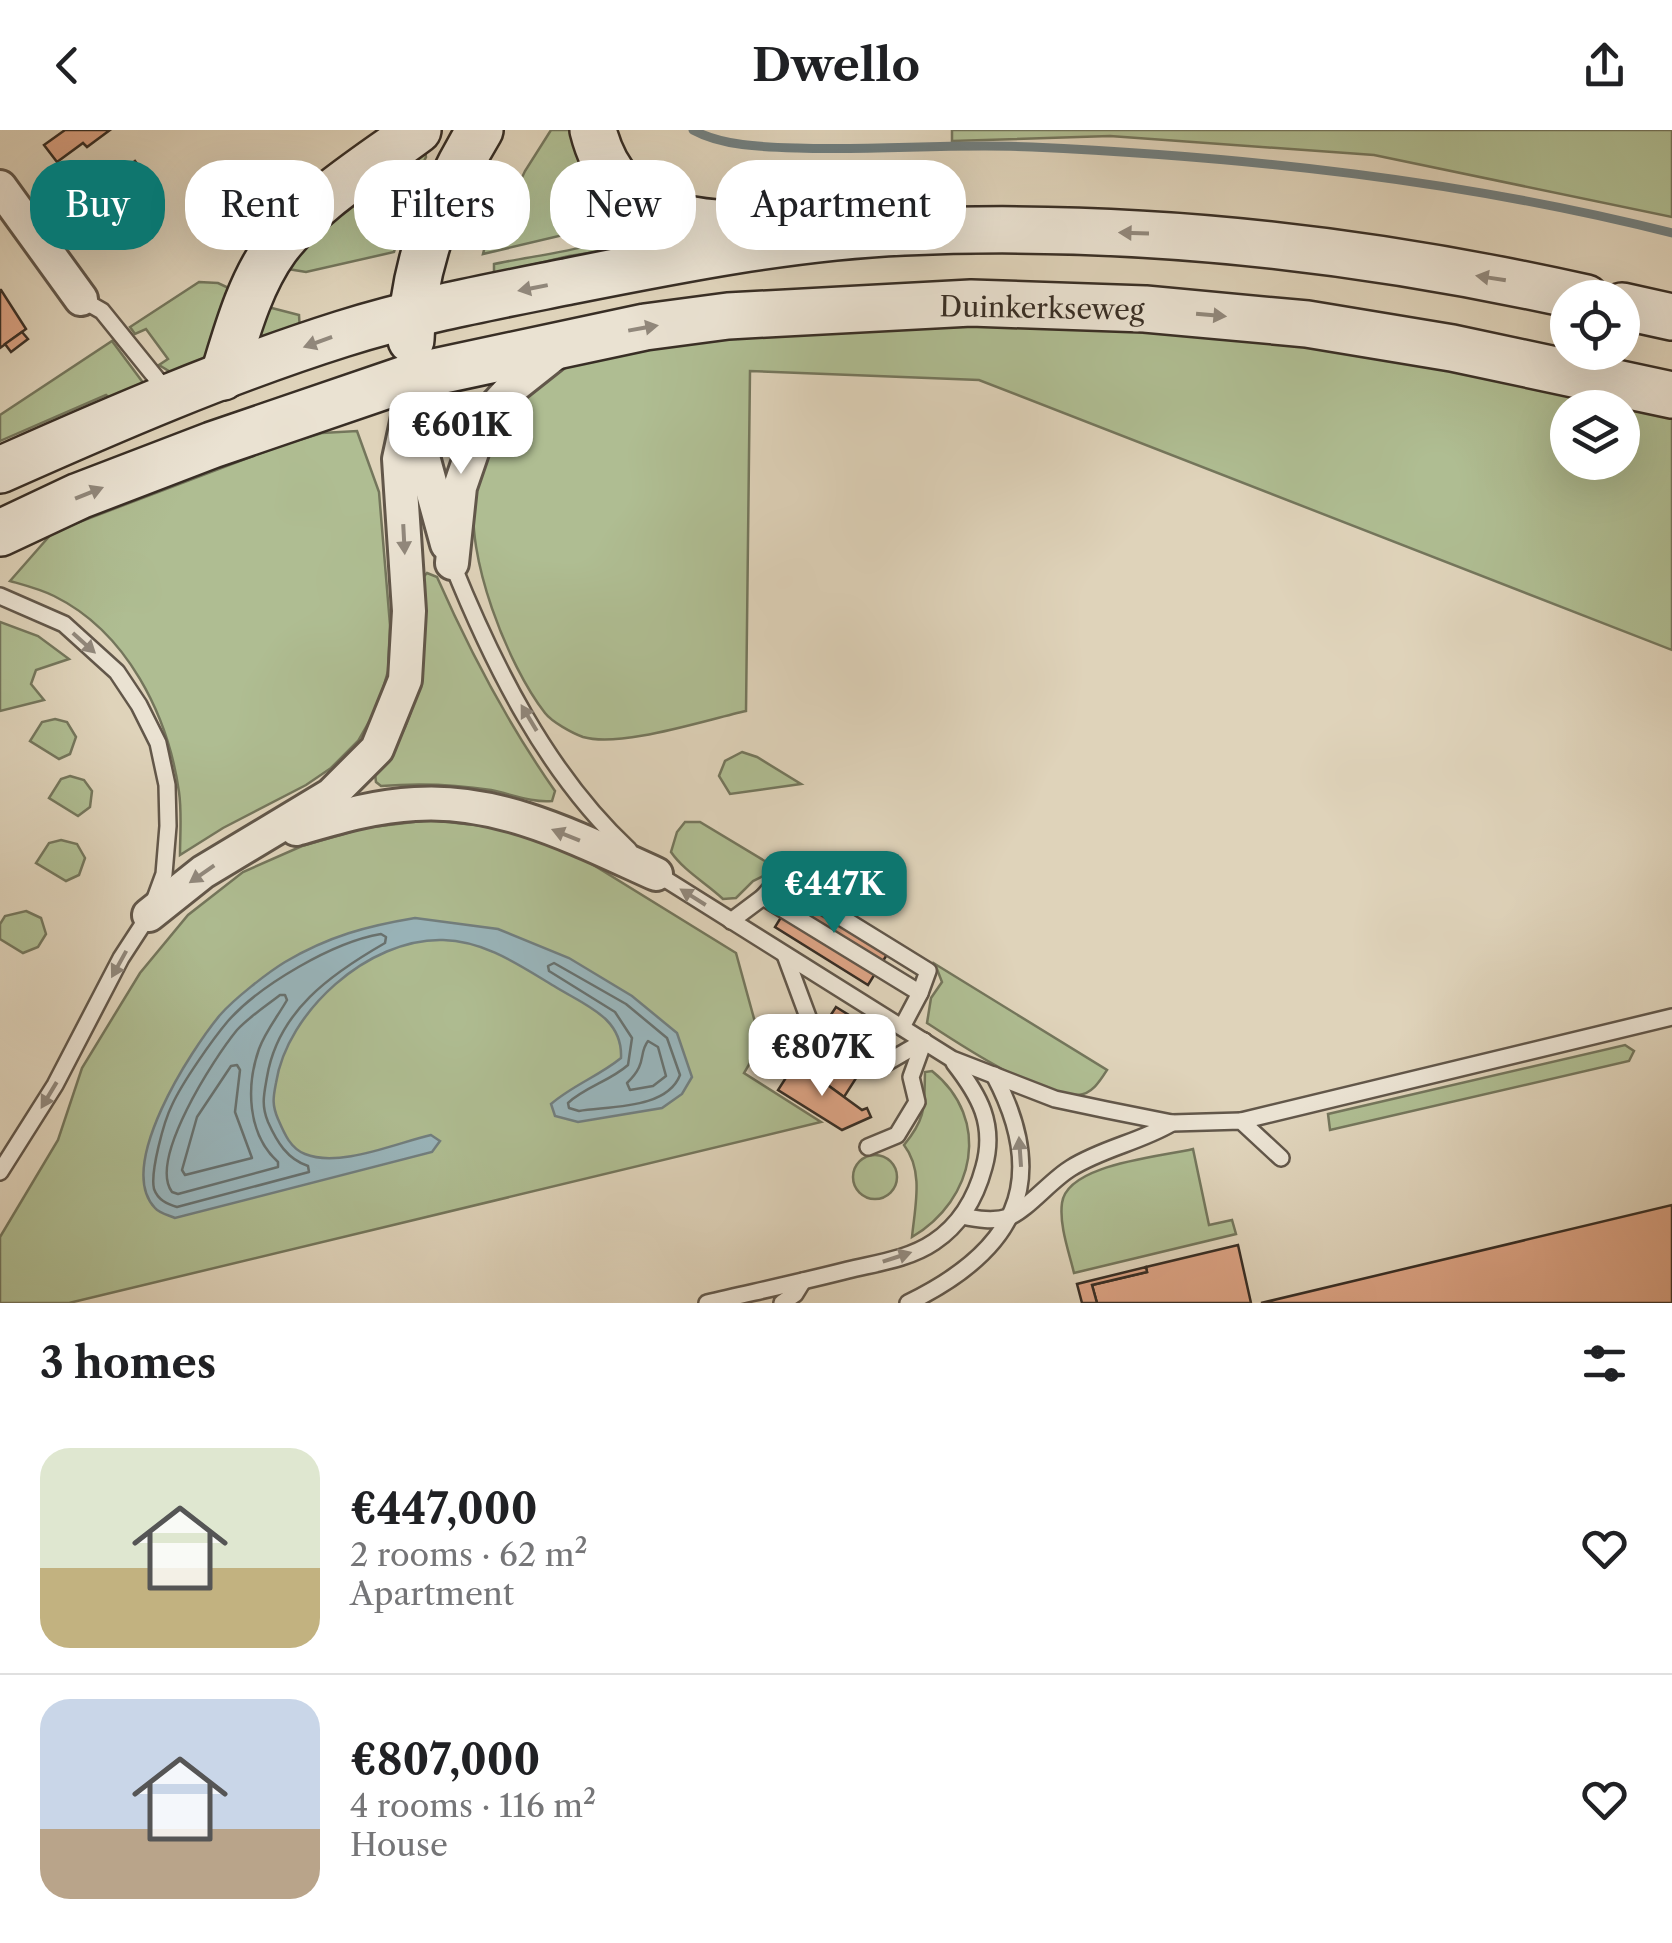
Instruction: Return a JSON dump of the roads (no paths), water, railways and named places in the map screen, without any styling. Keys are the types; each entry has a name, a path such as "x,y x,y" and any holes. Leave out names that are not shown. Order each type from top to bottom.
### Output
{"main road":[{"path":"224,377 238,330 276,248 314,208 418,130"},
{"path":"410,392 417,277 461,162 480,130"},
{"path":"593,130 599,155 620,186 649,207 688,221 747,224 922,216 1034,230"},
{"path":"0,470 170,395 340,334 412,314 639,267 801,242 902,232 1034,230 1162,234 1260,244 1550,290"},
{"name":"Duinkerkseweg","path":"0,533 79,496 212,444 410,392 567,344 728,316 971,304 1146,308 1307,324 1470,352 1672,395"},
{"path":"1640,310 1672,316"}],"street":[{"path":"0,186 81,299"},
{"path":"452,562 460,487 483,420 514,385 567,344"},
{"path":"410,392 452,562"},
{"path":"149,915 202,872 331,795 377,749 406,680 409,611 399,459 410,392"},
{"path":"260,838 363,811 418,803 469,806 567,834 656,874"}],"lane":[{"path":"81,299 102,311 170,395"},
{"path":"452,562 485,645 556,764 607,829 656,874 952,1060 1055,1099 1172,1123 1242,1121 1672,1017"},
{"path":"0,596 64,624 117,672 158,742 167,785 168,826 164,874 149,915 121,958 55,1085 0,1172"},
{"path":"731,921 780,880 928,971 902,1027"},
{"path":"763,897 920,993"},
{"path":"785,954 810,1025 820,1030"},
{"path":"868,1060 879,1067 924,1041"},
{"path":"868,1147 897,1134 916,1102 911,1077 924,1041"},
{"path":"706,1303 902,1257 935,1241 962,1216 978,1189 987,1158 987,1125 978,1094 952,1060"},
{"path":"994,1075 1017,1125 1021,1156 1020,1187 1011,1216"},
{"path":"1242,1121 1281,1158"},
{"path":"908,1303 967,1268 988,1248 1011,1216 1070,1168 1108,1149 1148,1138 1172,1123"},
{"path":"962,1216 985,1220 1011,1216"},
{"path":"782,1303 802,1281"}],"water":[{"path":"415,918 498,929 569,958 632,996 677,1033 692,1077 682,1094 662,1108 578,1122 555,1116 551,1104 621,1058 616,1032 609,1022 589,1006 487,949 458,941 415,943 360,966 314,1006 283,1056 274,1105 288,1139 305,1154 319,1158 351,1156 431,1135 440,1141 432,1152 175,1218 157,1210 145,1189 144,1165 150,1138 176,1080 220,1015 260,979 317,945 348,933"}],"waterway":[{"path":"693,130 730,142 770,147 1032,147 1274,165 1434,185 1593,214 1672,233"}]}
